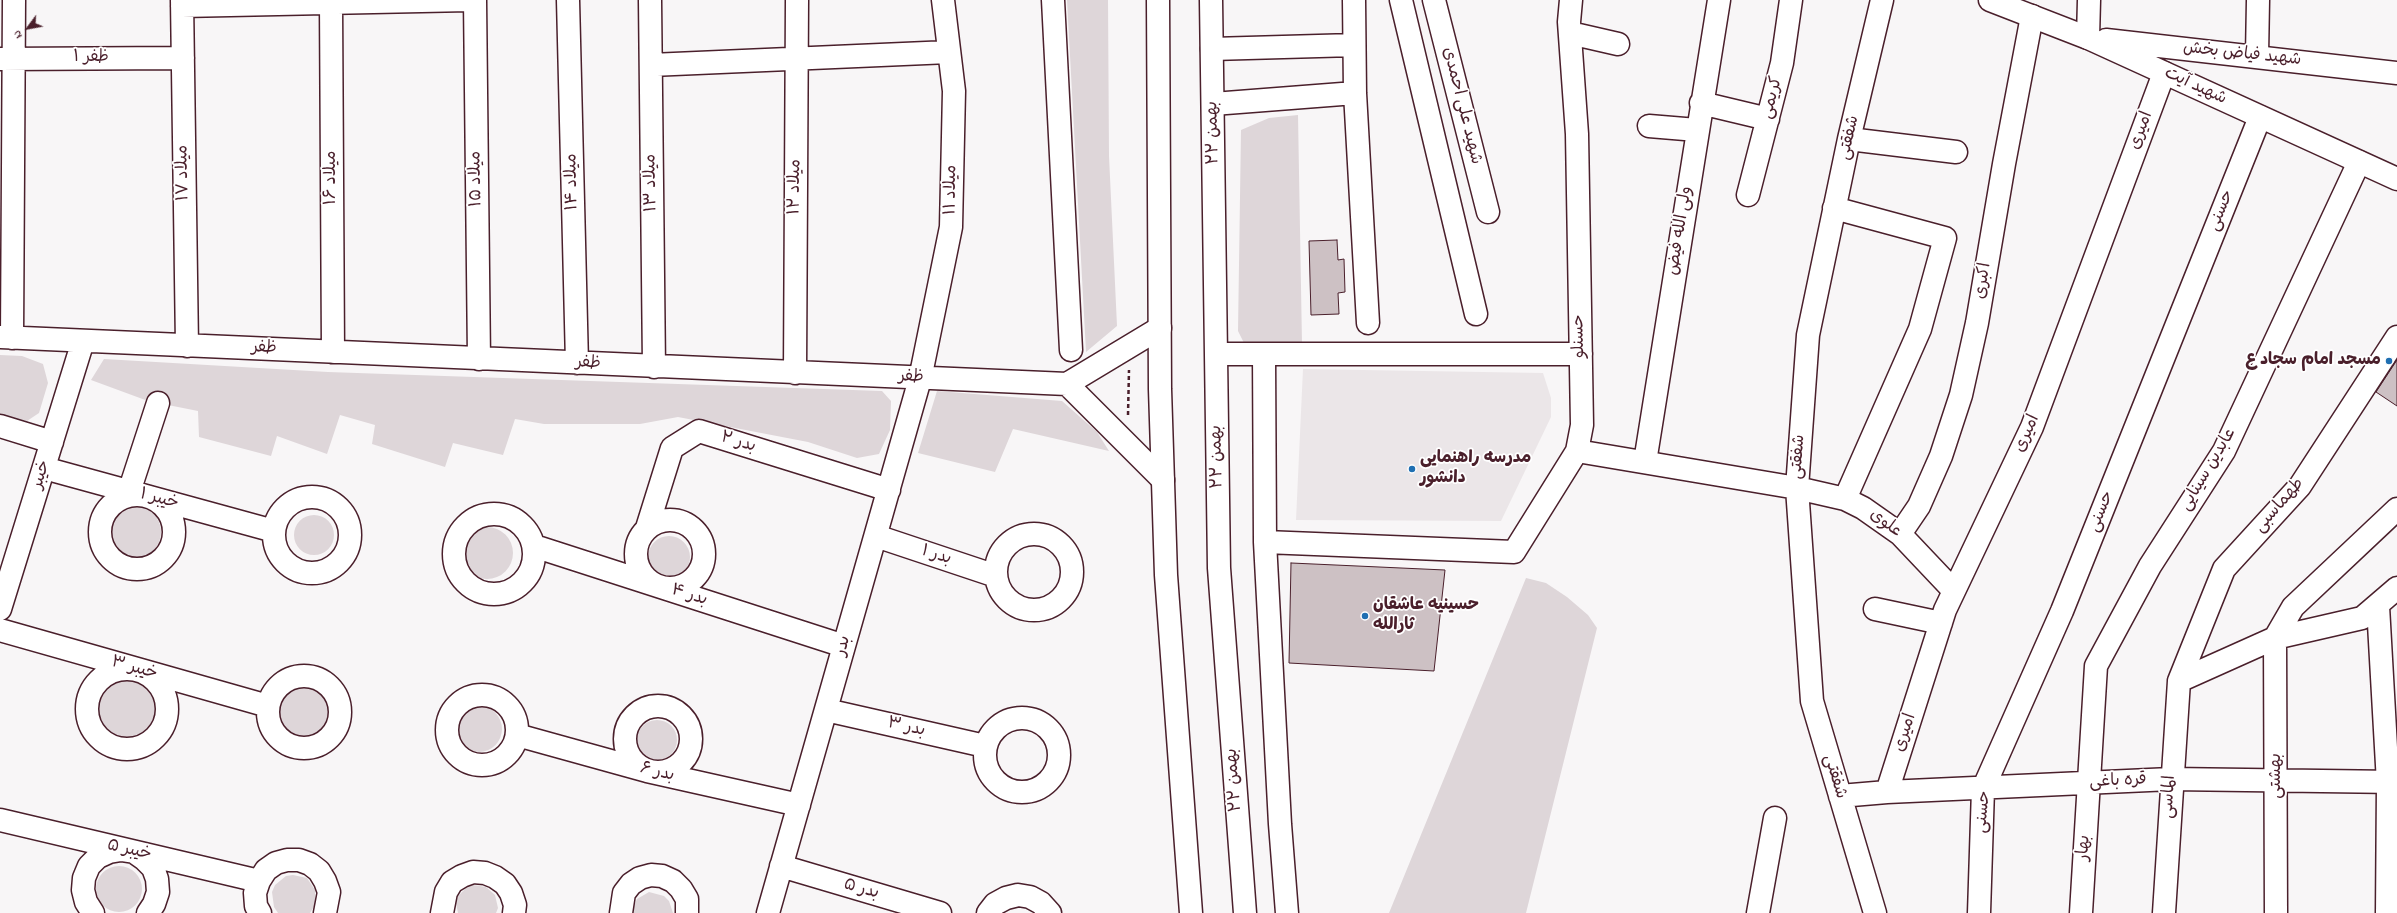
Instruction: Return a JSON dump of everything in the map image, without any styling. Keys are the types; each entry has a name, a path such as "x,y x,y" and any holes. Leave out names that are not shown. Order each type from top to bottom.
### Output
{"main road":[{"path":"6,338 7,59 14,0"},
{"path":"182,3 330,3 469,0"},
{"name":"میلاد ۱۵","path":"474,0 479,359"},
{"name":"میلاد ۱۴","path":"568,0 577,363"},
{"name":"میلاد ۱۳","path":"650,0 654,367"},
{"name":"میلاد ۱۲","path":"795,373 798,59 797,0"},
{"name":"میلاد ۱۱","path":"920,378 951,227 954,91 943,0"},
{"path":"1053,0 1071,350"},
{"path":"1158,0 1160,328 1166,575 1191,913"},
{"name":"۲۲ بهمن","path":"1211,0 1218,354 1219,568 1245,913"},
{"path":"1354,0 1355,93 1368,323"},
{"path":"1401,0 1476,314"},
{"name":"شهید علی احمدی","path":"1434,0 1488,212"},
{"name":"حسنلو","path":"1571,0 1570,33 1577,134 1582,425 1577,451"},
{"name":"ولی الله فیض","path":"1645,462 1701,104 1719,0"},
{"name":"کریمی","path":"1748,195 1782,63 1791,0"},
{"name":"شفقتی","path":"1875,913 1812,702 1797,488 1808,335 1849,139 1882,0"},
{"name":"شهید آیت","path":"1990,0 2088,38 2397,179"},
{"path":"2088,38 2089,0"},
{"path":"2257,56 2258,0"},
{"name":"میلاد ۱۷","path":"182,3 186,346"},
{"name":"میلاد ۱۶","path":"330,3 333,352"},
{"name":"اکبری","path":"1900,534 1919,506 1941,456 1961,395 1977,323 2004,164 2032,16"},
{"path":"1570,33 1618,44"},
{"name":"شهید فیاض بخش","path":"2088,38 2397,72"},
{"path":"1212,49 1354,45"},
{"path":"651,65 950,52"},
{"name":"ظفر ۱","path":"7,59 183,58"},
{"name":"امیری","path":"1887,792 1941,623 1954,591 2032,427 2164,73"},
{"path":"1213,104 1355,93"},
{"path":"1701,104 1768,119"},
{"name":"حسنی","path":"1979,913 1983,789 2062,611 2260,117"},
{"path":"1649,126 1697,130"},
{"path":"1849,139 1956,152"},
{"name":"عابدین سینایی","path":"2090,783 2096,666 2150,566 2224,451 2359,162"},
{"path":"1834,208 1945,238 1920,329 1845,499"},
{"path":"1160,328 1067,384 1163,480"},
{"name":"طهماسبی","path":"2179,681 2224,569 2300,486 2397,337"},
{"name":"ظفر","path":"6,338 1067,384"},
{"name":"خیبر","path":"0,609 6,573 44,468 83,341"},
{"path":"1218,354 1581,354"},
{"path":"1264,354 1265,542 1280,824 1287,913"},
{"name":"بدر","path":"768,913 920,378"},
{"path":"129,492 158,403"},
{"path":"0,426 52,442"},
{"name":"بدر ۲","path":"647,528 672,448 700,431 889,490"},
{"path":"1265,542 1514,552 1577,451 1797,488"},
{"name":"خیبر ۱","path":"44,468 274,531"},
{"name":"علوی","path":"1797,488 1845,499 1863,508 1900,534 1954,591"},
{"path":"2275,638 2293,608 2397,509"},
{"path":"662,521 679,521 698,534 703,544 704,555 702,566 696,576 688,583 677,588 661,587 646,579 639,570 636,558 636,547 640,537 647,528 662,521"},
{"name":"بدر ۱","path":"876,536 996,576"},
{"name":"بدر ۴","path":"534,546 844,646"},
{"path":"2179,681 2275,638 2362,618 2378,606 2397,588"},
{"path":"2378,606 2393,782 2387,913"},
{"path":"1875,609 1941,623"},
{"name":"خیبر ۳","path":"0,630 136,670 268,706"},
{"name":"بهشتی","path":"2275,638 2277,781 2276,913"},
{"name":"الماسی","path":"2164,913 2171,779 2179,681"},
{"name":"بدر ۳","path":"826,710 985,746"},
{"name":"بدر ۶","path":"517,735 647,771 799,805"},
{"name":"قره باغی","path":"1840,796 1887,792 1983,789 2171,779 2393,782"},
{"name":"بهار","path":"2081,913 2090,783"},
{"path":"1758,913 1775,818"},
{"name":"خیبر ۵","path":"0,820 258,881"},
{"path":"93,913 86,902 83,890 84,878 89,866 98,857 109,852 121,850 134,852 144,858 153,868 157,879 158,892 154,904 148,913"},
{"path":"260,913 256,906 255,893 258,881 266,870 276,863 287,860 299,860 310,864 319,871 329,892 325,913"},
{"name":"بدر ۵","path":"782,866 940,913"},
{"path":"442,913 442,903 452,882 473,872 490,875 505,884 511,893 515,905 514,913"},
{"path":"621,913 624,893 631,884 640,878 651,875 662,876 673,881 682,888 687,899 687,913"},
{"path":"988,913 995,904 1006,898 1018,895 1030,897 1041,902 1050,913"}],"path":[{"path":"1126,444 1130,346"}],"shaded area":[{"path":"1067,0 1108,0 1109,156 1117,326 1086,352"},
{"path":"1298,115 1302,344 1245,345 1238,331 1241,130 1269,118"},
{"path":"0,355 22,356 43,364 48,383 39,413 27,421 0,416"},
{"path":"104,359 328,372 882,391 891,401 890,430 879,454 857,458 808,442 678,417 640,424 544,424 515,419 503,455 453,443 445,467 372,444 375,425 340,415 327,454 277,436 271,456 199,437 198,411 148,401 91,380"},
{"name":"مدرسه راهنمایی دانشور","path":"1303,369 1543,373 1551,398 1551,417 1501,521 1296,520"},
{"path":"937,391 1062,401 1097,432 1109,451 1013,429 995,472 918,453"},
{"path":"135,506 145,508 153,514 159,522 161,532 159,542 153,550 145,556 135,558 125,556 117,550 111,542 109,532 111,522 117,514 125,508"},
{"path":"318,515 325,518 331,524 334,535 333,543 325,552 318,555 310,555 303,552 295,543 294,531 297,524 306,516"},
{"path":"482,527 492,527 506,534 513,548 513,558 506,572 492,579 482,579 472,575 465,568 461,558 461,548 465,538 472,531"},
{"path":"669,536 684,542 690,557 684,572 669,578 654,572 648,557 654,542"},
{"path":"1526,578 1546,583 1567,597 1588,615 1597,628 1526,913 1389,913"},
{"path":"125,679 141,684 146,688 150,693 155,709 150,725 146,730 141,734 125,739 109,734 104,730 100,725 95,709 100,693 104,688 109,684"},
{"path":"304,686 313,688 324,697 329,711 327,720 318,731 304,736 295,734 284,725 279,711 281,702 290,691"},
{"path":"484,706 496,712 501,720 501,738 496,746 488,751 474,752 462,746 457,738 456,724 462,712 470,707"},
{"path":"657,720 665,722 671,726 675,732 677,740 675,748 671,754 665,758 657,760 649,758 643,754 639,748 637,740 639,732 643,726 649,722"},
{"path":"119,866 132,870 138,876 142,889 138,902 132,908 119,912 106,908 100,902 96,889 100,876 106,870"},
{"path":"293,875 307,878 315,890 315,905 310,913 278,913 274,907 272,892 275,885 286,876"},
{"path":"473,885 486,887 495,895 498,908 496,913 458,913 456,903 458,896 467,887"},
{"path":"649,892 664,896 669,901 673,913 631,913 637,899"}],"building":[{"path":"1337,240 1338,260 1344,259 1345,292 1338,293 1339,314 1311,315 1309,241"},
{"path":"2397,360 2397,406 2376,392"},
{"name":"حسینیه عاشقان ثارالله","path":"1291,563 1445,570 1434,671 1289,663"}],"place":[{"name":"مسجد امام سجاد ع","path":"2389,361"},
{"name":"مدرسه راهنمایی دانشور","path":"1412,469"},
{"name":"حسینیه عاشقان ثارالله","path":"1365,616"}]}
